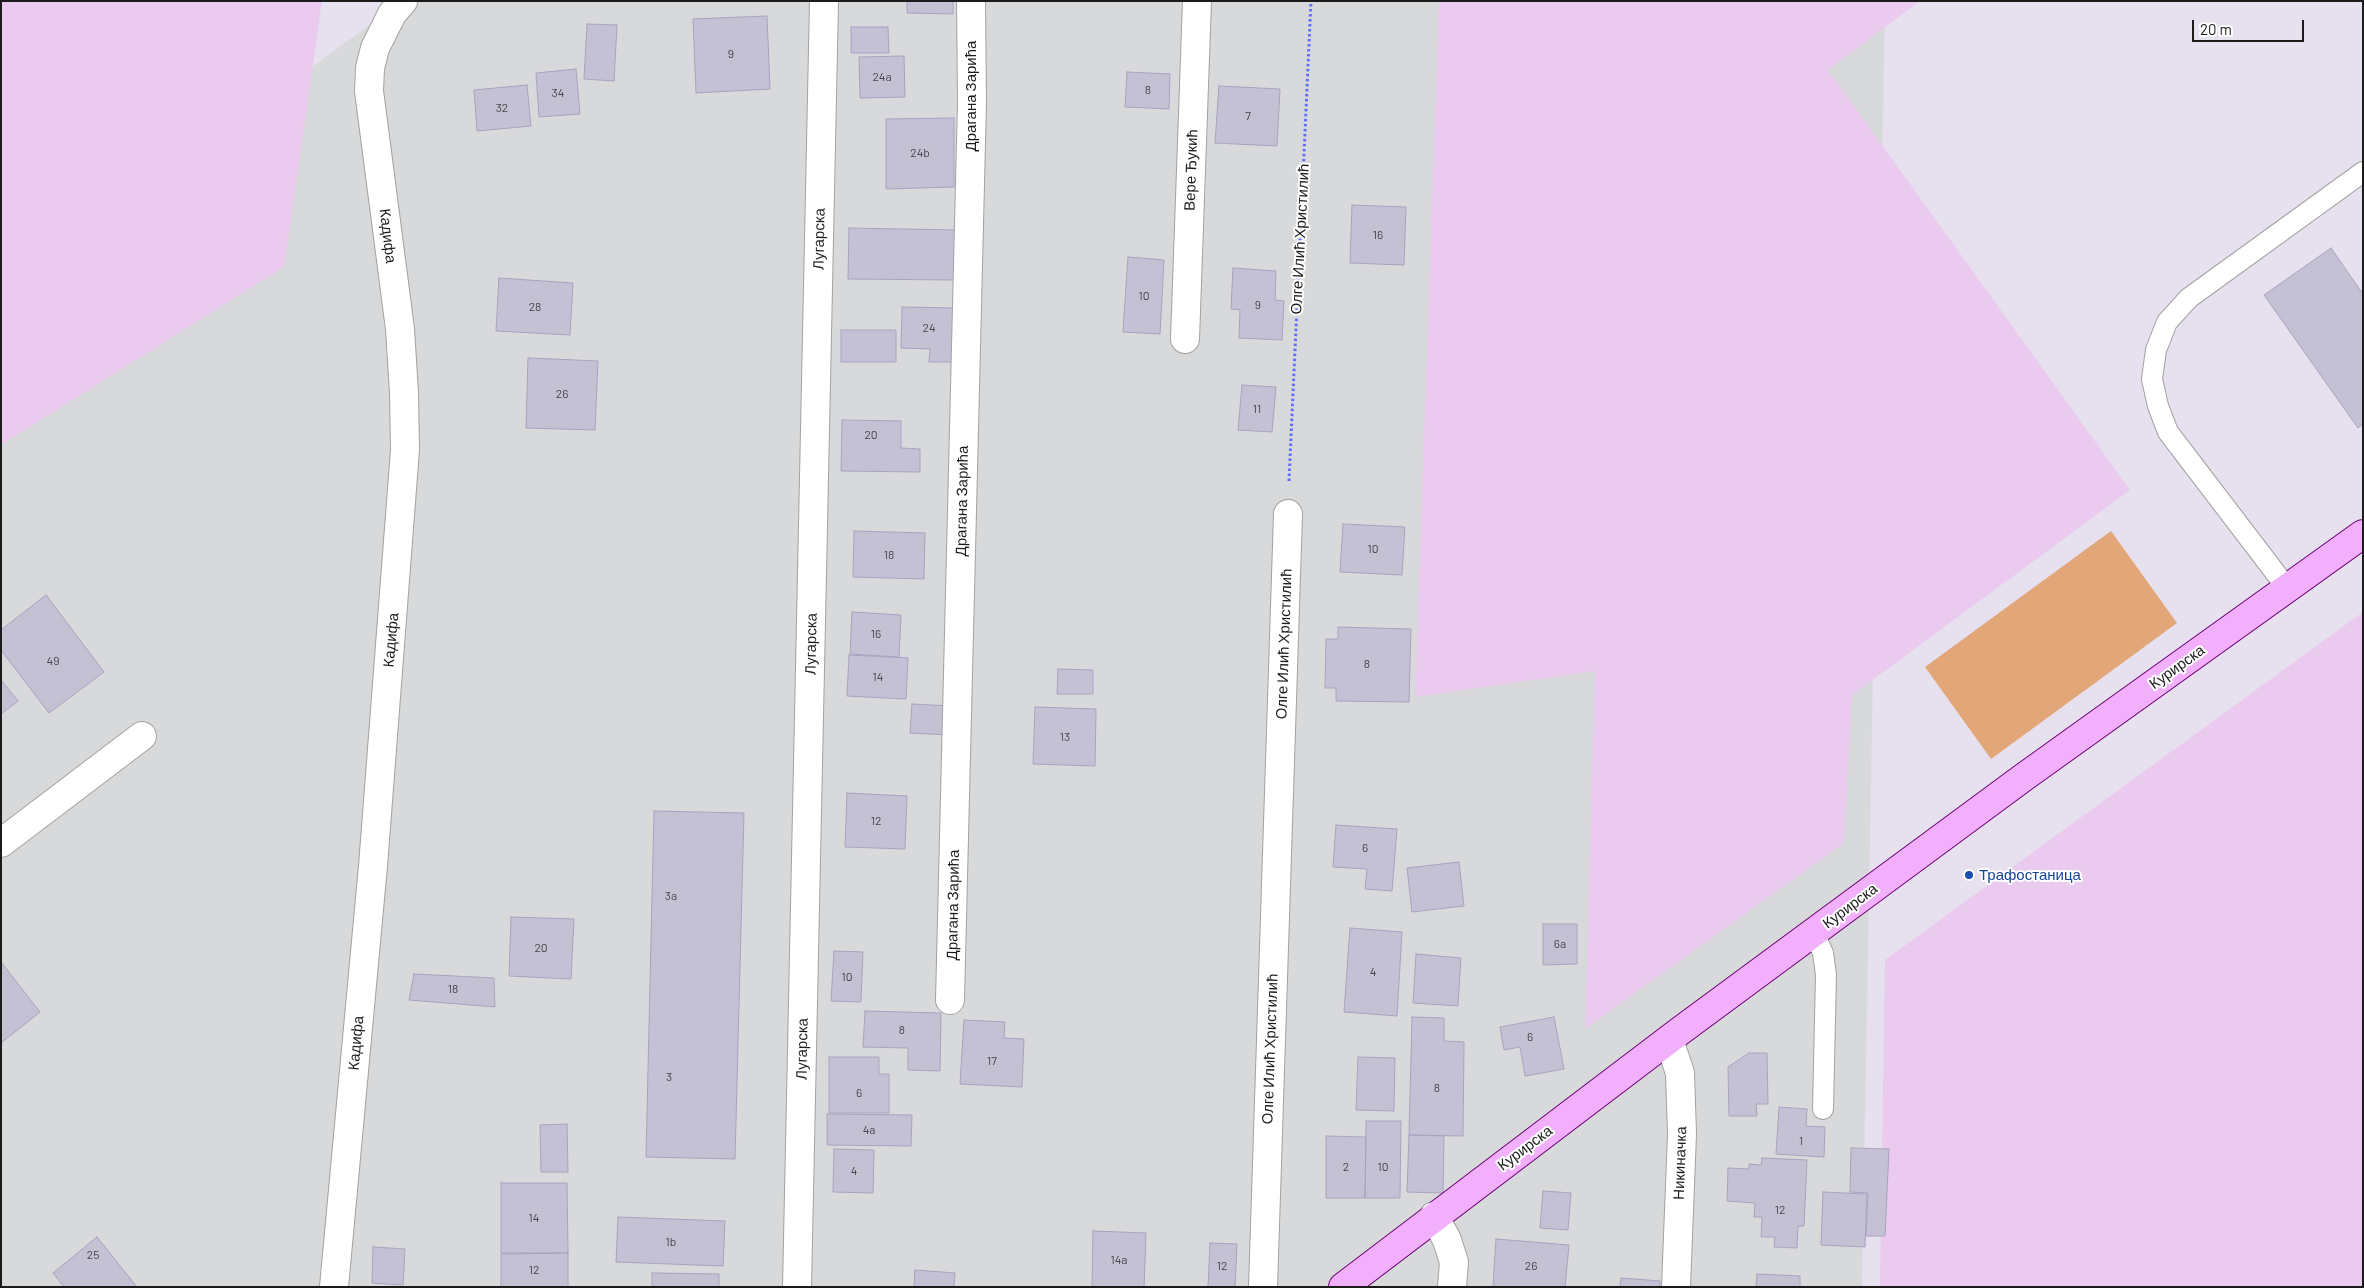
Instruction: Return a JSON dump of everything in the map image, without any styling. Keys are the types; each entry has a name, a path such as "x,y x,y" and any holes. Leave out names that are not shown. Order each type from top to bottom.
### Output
{"street":[{"name":"Кадифа","path":"334,1287 373,866 405,450 400,329 369,91 370,68 375,48 392,14 403,1"},
{"name":"Лугарска","path":"797,1287 824,1"},
{"name":"Драгана Зарића","path":"950,1000 972,102 971,1"},
{"name":"Вере Ђукић","path":"1185,339 1197,1"},
{"name":"Олге Илић Христилић","path":"1263,1287 1288,514"},
{"name":"Курирска","path":"1343,1287 1434,1216 1669,1040 2016,783 2363,534"},
{"path":"1,843 142,736"},
{"name":"Никиначка","path":"1669,1040 1680,1073 1682,1134 1676,1287"},
{"path":"1434,1216 1447,1240 1454,1262 1452,1287"}],"lane":[{"path":"2287,588 2168,432 2158,406 2152,379 2156,350 2167,322 2189,298 2363,172"},
{"path":"1814,933 1823,953 1826,975 1823,1109"}],"path":[{"name":"Олге Илић Христилић","path":"1288,514 1311,1"}],"shaded area":[{"path":"1,1 322,1 284,267 1,445"},
{"path":"402,1 1885,1 1862,1287 1,1287 1,296"},
{"path":"1439,1 1920,1 1828,70 2130,490 1852,695 1844,843 1585,1029 1595,671 1415,697"},
{"path":"2111,531 2177,623 1991,759 1925,667"},
{"path":"2363,612 2363,1287 1880,1287 1885,960"}],"building":[{"path":"907,1 953,1 953,14 907,13"},
{"path":"767,16 770,89 696,93 693,19"},
{"path":"587,24 617,25 614,81 584,79"},
{"path":"851,27 888,27 889,53 851,53"},
{"path":"904,56 905,97 860,98 859,57"},
{"path":"576,69 580,114 539,117 536,73"},
{"path":"1127,72 1170,74 1169,109 1125,107"},
{"path":"527,85 531,126 477,131 474,90"},
{"path":"1219,86 1280,89 1277,146 1215,143"},
{"path":"954,118 954,187 886,189 886,119"},
{"path":"1352,205 1406,207 1404,265 1350,263"},
{"path":"849,228 957,230 955,280 848,279"},
{"path":"2331,248 2363,294 2363,424 2358,428 2264,295"},
{"path":"1128,257 1164,260 1160,334 1123,332"},
{"path":"1233,268 1276,271 1275,300 1284,301 1282,340 1239,338 1240,310 1231,309"},
{"path":"499,278 573,283 570,335 496,331"},
{"path":"902,307 956,308 955,362 929,362 930,349 901,348"},
{"path":"841,330 896,330 896,362 841,362"},
{"path":"528,358 598,361 595,430 526,428"},
{"path":"1242,385 1276,387 1272,432 1238,430"},
{"path":"842,420 901,421 901,448 920,449 920,472 841,471"},
{"path":"1343,524 1405,527 1402,575 1340,572"},
{"path":"854,531 925,533 924,579 853,577"},
{"path":"46,595 104,672 49,713 1,650 1,630"},
{"path":"852,612 901,615 899,657 850,654"},
{"path":"1338,627 1411,629 1409,702 1336,701 1336,688 1325,688 1326,639 1338,639"},
{"path":"849,655 908,658 906,699 847,696"},
{"path":"1058,669 1093,670 1093,694 1057,694"},
{"path":"1,680 18,701 1,714"},
{"path":"912,704 951,706 949,735 910,733"},
{"path":"1035,707 1096,709 1095,766 1033,764"},
{"path":"847,793 907,796 905,849 845,847"},
{"path":"654,811 744,813 735,1159 646,1157"},
{"path":"1336,825 1397,829 1392,891 1365,889 1367,869 1333,867"},
{"path":"1459,862 1464,906 1412,912 1407,868"},
{"path":"511,917 574,919 571,979 509,976"},
{"path":"1543,924 1577,924 1577,964 1543,965"},
{"path":"1350,928 1402,932 1397,1016 1344,1012"},
{"path":"834,951 863,952 861,1002 831,1001"},
{"path":"1416,954 1461,958 1458,1006 1413,1003"},
{"path":"1,962 40,1012 1,1043"},
{"path":"414,974 494,978 495,1007 409,1000"},
{"path":"865,1011 941,1013 940,1071 908,1070 908,1048 863,1047"},
{"path":"1412,1017 1444,1018 1444,1041 1464,1042 1463,1136 1409,1135"},
{"path":"1554,1017 1564,1069 1525,1076 1520,1047 1504,1050 1500,1027"},
{"path":"964,1020 1005,1022 1004,1038 1024,1039 1022,1087 960,1084"},
{"path":"1749,1053 1767,1053 1768,1104 1756,1104 1757,1116 1729,1116 1728,1067"},
{"path":"829,1057 879,1057 879,1074 889,1074 889,1113 829,1113"},
{"path":"1358,1057 1395,1058 1394,1111 1356,1110"},
{"path":"1779,1107 1807,1109 1806,1126 1825,1127 1824,1157 1776,1154"},
{"path":"827,1114 912,1115 911,1146 827,1145"},
{"path":"1366,1121 1401,1121 1400,1198 1365,1198"},
{"path":"567,1124 568,1172 541,1172 540,1125"},
{"path":"1409,1135 1444,1136 1443,1193 1407,1192"},
{"path":"1326,1136 1366,1137 1365,1198 1326,1198"},
{"path":"1851,1148 1889,1149 1885,1236 1866,1236 1868,1193 1850,1192"},
{"path":"834,1149 874,1150 873,1193 833,1192"},
{"path":"1762,1158 1807,1160 1804,1226 1798,1226 1797,1248 1774,1247 1775,1237 1761,1237 1762,1217 1754,1217 1755,1203 1727,1201 1728,1168 1749,1169 1749,1164 1761,1165"},
{"path":"501,1183 567,1183 568,1253 501,1253"},
{"path":"1543,1191 1571,1193 1568,1230 1540,1228"},
{"path":"1823,1192 1867,1194 1865,1247 1821,1245"},
{"path":"618,1217 725,1221 723,1266 616,1262"},
{"path":"1093,1231 1146,1233 1144,1287 1092,1287"},
{"path":"97,1237 137,1287 64,1287 53,1273"},
{"path":"1496,1239 1569,1245 1565,1287 1493,1287"},
{"path":"1210,1243 1237,1244 1235,1287 1208,1287"},
{"path":"373,1247 405,1249 403,1285 372,1283"},
{"path":"568,1253 568,1287 501,1287 501,1254"},
{"path":"915,1270 955,1273 954,1287 914,1287"},
{"path":"652,1273 719,1274 719,1287 652,1287"},
{"path":"1757,1274 1800,1276 1800,1287 1756,1287"},
{"path":"1621,1278 1660,1281 1660,1287 1620,1287"}],"place":[{"name":"Трафостаница","path":"1969,875"}]}
